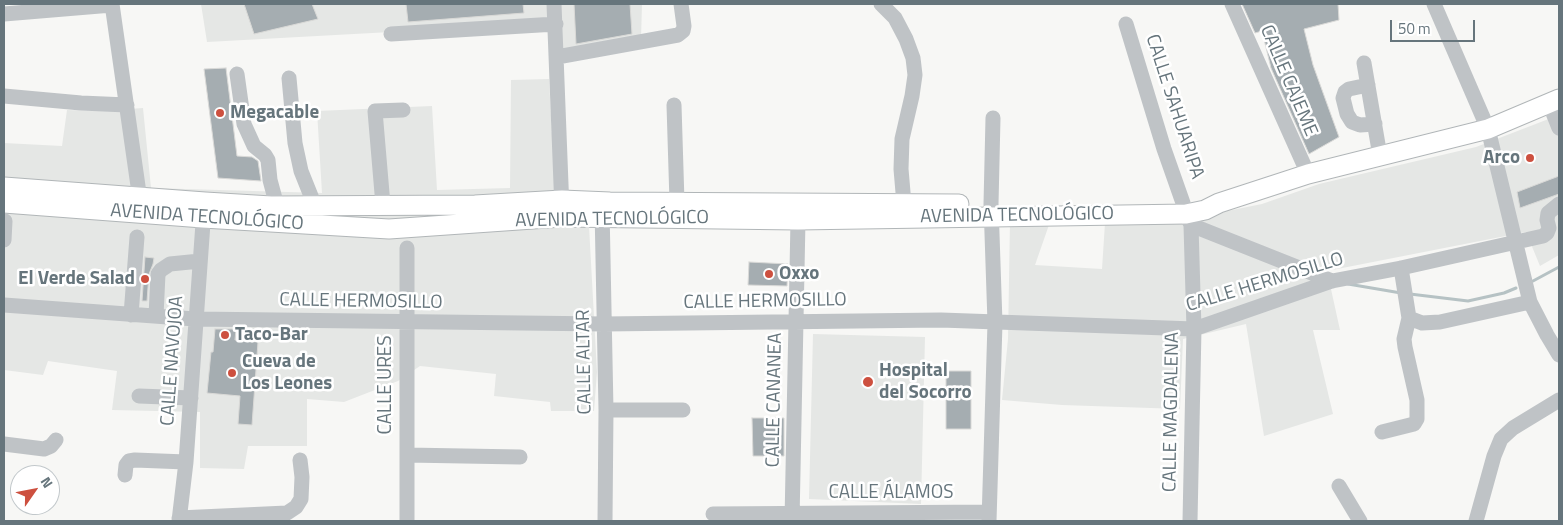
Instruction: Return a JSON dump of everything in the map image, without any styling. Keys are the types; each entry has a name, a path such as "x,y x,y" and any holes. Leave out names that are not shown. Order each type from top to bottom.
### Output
{"main road":[{"name":"AVENIDA TECNOLÓGICO","path":"204,210 277,206 475,205 602,209 798,220 991,210 1181,212 1219,203 1308,174 1488,129 1554,101"},
{"name":"AVENIDA TECNOLÓGICO","path":"4,187 141,205 389,229 562,208"},
{"name":"AVENIDA TECNOLÓGICO","path":"602,209 677,202 904,204 991,210"},
{"name":"AVENIDA TECNOLÓGICO","path":"5,212 141,205"}],"street":[{"path":"4,14 112,4 141,205"},
{"path":"554,4 562,208"},
{"path":"557,57 678,35 683,31 684,26 681,4"},
{"path":"881,4 894,18 906,39 914,66 915,75 912,96 902,139 901,169 904,204"},
{"name":"CALLE CAJEME","path":"1232,4 1308,174"},
{"path":"1434,4 1488,129 1530,302 1559,355"},
{"path":"391,34 556,24"},
{"name":"CALLE SAHUARIPA","path":"1126,24 1181,212"},
{"path":"1364,62 1380,156"},
{"path":"237,74 244,124 254,146 268,160 270,180 277,206"},
{"path":"289,78 295,144 300,171 315,206"},
{"path":"1368,86 1349,89 1345,92 1343,98 1347,114 1352,122 1375,124"},
{"path":"4,96 127,105"},
{"path":"1554,101 1559,128"},
{"path":"674,105 677,202"},
{"path":"383,205 375,112 403,110"},
{"path":"989,517 996,323 991,210 993,118"},
{"name":"CALLE HERMOSILLO","path":"4,305 195,319 604,324 941,320 1194,329 1332,281 1401,268 1543,236 1547,234 1548,214 1559,204"},
{"name":"CALLE ALTAR","path":"602,209 606,410 605,521"},
{"name":"CALLE NAVOJOA","path":"179,520 186,462 204,210"},
{"path":"4,240 5,212"},
{"path":"1181,212 1332,281"},
{"name":"CALLE MAGDALENA","path":"1181,212 1194,329 1190,521"},
{"name":"CALLE CANANEA","path":"793,517 798,220"},
{"path":"130,315 137,237"},
{"name":"CALLE URES","path":"407,248 407,521"},
{"path":"156,316 158,274 161,270 170,264 200,260"},
{"path":"1382,432 1414,424 1417,419 1417,400 1404,339 1409,318 1401,268"},
{"path":"1409,318 1422,323 1440,322 1530,302"},
{"path":"139,396 191,398"},
{"path":"1476,521 1501,439 1513,428 1559,400"},
{"path":"606,410 683,410"},
{"path":"4,444 44,450 56,440"},
{"path":"407,455 520,457"},
{"path":"179,520 287,513 296,507 301,499 302,477 300,460"},
{"path":"125,475 126,465 129,461 186,462"},
{"path":"1339,486 1360,521"},
{"name":"CALLE ÁLAMOS","path":"713,514 793,517 989,517"}],"shaded area":[{"path":"201,4 642,4 641,39 562,54 556,23 207,42"},
{"path":"549,79 557,227 589,226 597,372 594,411 551,411 550,402 494,396 496,374 420,366 398,381 344,402 307,399 307,446 248,446 244,469 200,468 200,412 112,410 117,371 48,361 43,375 4,370 4,143 62,146 67,110 101,111 143,108 151,188 322,193 317,111 432,106 437,190 510,188 511,80"},
{"path":"1559,115 1559,255 1540,266 1526,232 1327,271 1340,330 1313,330 1333,414 1264,436 1246,324 1183,339 1180,409 1062,405 1002,400 1008,339 1010,221 1050,222 1035,265 1102,269 1105,223 1177,221 1262,204 1319,184 1476,147"},
{"name":"Hospital del Socorro","path":"813,334 925,337 921,504 809,499"}],"building":[{"path":"244,4 312,4 318,19 254,34"},
{"path":"406,4 523,4 524,13 408,22"},
{"path":"574,4 630,4 632,34 576,44"},
{"path":"1242,4 1338,4 1339,20 1304,29 1313,65 1339,137 1309,154 1271,68 1262,31 1255,33"},
{"name":"Megacable","path":"226,68 237,156 252,157 258,161 261,181 218,178 204,69"},
{"path":"1559,176 1559,194 1520,208 1517,192"},
{"path":"145,257 154,258 149,274 147,301 142,301"},
{"name":"Oxxo","path":"749,262 788,264 787,286 748,285"},
{"name":"Cueva de Los Leones","path":"215,329 236,329 235,340 258,342 252,425 238,424 240,396 207,393"},
{"path":"946,371 971,371 971,429 946,429"},
{"path":"752,418 784,418 784,456 753,456"}],"waterway":[{"path":"1533,281 1559,267"},
{"path":"1348,284 1401,293"},
{"path":"1410,294 1468,301 1504,293 1516,288"}],"place":[{"name":"Megacable","path":"220,113"},
{"name":"Arco","path":"1530,158"},
{"name":"Oxxo","path":"769,274"},
{"name":"El Verde Salad","path":"145,279"},
{"name":"Taco-Bar","path":"225,335"},
{"name":"Cueva de Los Leones","path":"232,373"},
{"name":"Hospital del Socorro","path":"868,382"}]}
